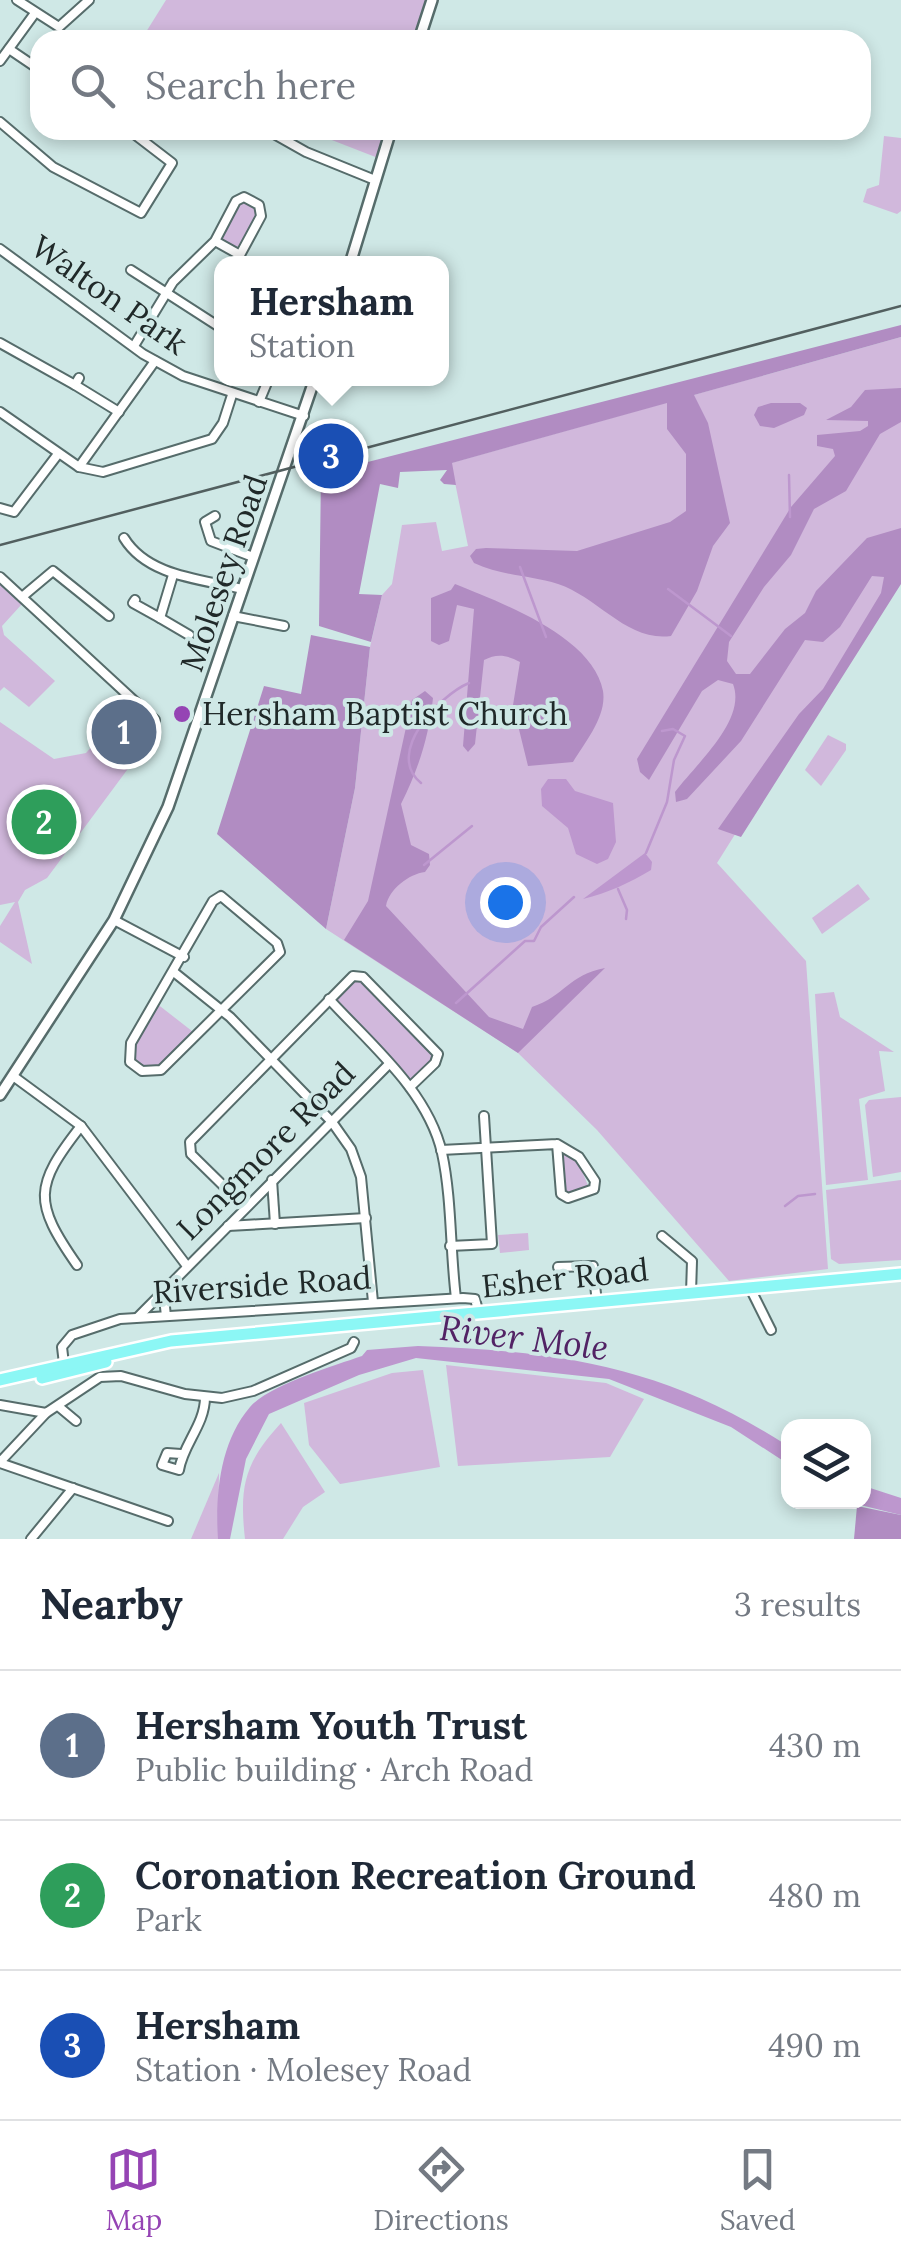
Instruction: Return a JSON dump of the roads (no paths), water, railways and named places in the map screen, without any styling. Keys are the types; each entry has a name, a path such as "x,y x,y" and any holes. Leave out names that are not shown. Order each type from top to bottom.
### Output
{"main road":[{"name":"Esher Road","path":"0,1384 64,1364 171,1341 901,1274"},
{"name":"Esher Road","path":"0,1384 190,1346 901,1282"}],"street":[{"path":"17,0 58,27 89,0"},
{"path":"422,30 432,0"},
{"path":"0,62 35,13"},
{"path":"10,49 30,63"},
{"path":"0,122 53,167 141,214 172,163 141,140"},
{"path":"285,140 375,180"},
{"path":"352,256 388,140"},
{"path":"134,346 167,292 215,241 240,198 259,205 261,216 240,255 215,241"},
{"name":"Walton Park","path":"0,250 155,361 232,394 304,416"},
{"path":"131,270 214,323"},
{"path":"0,344 77,382 118,412"},
{"path":"80,466 155,361"},
{"path":"259,402 266,386"},
{"name":"Molesey Road","path":"0,1095 114,920 174,793 313,386"},
{"path":"0,412 58,454 103,472 212,439 223,423 232,394"},
{"path":"0,508 14,512 58,454"},
{"path":"112,457 124,467"},
{"path":"215,516 205,522 211,541 253,558"},
{"path":"125,538 131,550 173,576 242,589"},
{"path":"22,597 54,571 109,616"},
{"path":"160,618 173,576"},
{"path":"0,577 155,720"},
{"path":"135,600 133,603 189,636"},
{"path":"234,616 284,626"},
{"path":"221,896 278,943 277,956 161,1070 151,1073 136,1068 129,1058 132,1043 175,973 213,901 221,896"},
{"path":"114,920 184,957"},
{"path":"175,973 270,1057 352,1148 366,1218 373,1302"},
{"path":"245,1207 189,1148 192,1138 270,1057 360,975 436,1051 435,1063 410,1087"},
{"path":"330,1000 410,1087 442,1150 456,1298 474,1299 479,1314"},
{"name":"Longmore Road","path":"138,1318 388,1064"},
{"path":"13,1076 81,1126 186,1266"},
{"path":"450,1246 492,1244 484,1116"},
{"path":"77,1264 46,1217 43,1196 44,1181 56,1158 81,1126"},
{"path":"442,1150 557,1144 579,1157 595,1181 594,1189 568,1198 561,1194 557,1144"},
{"path":"272,1180 275,1224"},
{"path":"228,1226 366,1218"},
{"path":"662,1236 692,1261 690,1294"},
{"path":"558,1267 593,1266 597,1302"},
{"path":"164,1289 166,1316"},
{"path":"753,1294 771,1330"},
{"name":"Riverside Road","path":"64,1364 62,1345 72,1336 104,1322 456,1298"},
{"path":"168,1521 0,1462 46,1414 88,1382 110,1376 205,1398 252,1391 351,1348 354,1342"},
{"path":"181,1454 203,1418 205,1398"},
{"path":"0,1405 30,1414 46,1414"},
{"path":"58,1406 76,1421"},
{"path":"30,1414 32,1431"},
{"path":"31,1539 73,1488"}],"waterway":[{"path":"789,475 790,517"},
{"path":"520,567 546,637"},
{"path":"668,589 731,636"},
{"path":"421,783 411,771 412,741 431,712 469,683"},
{"path":"646,853 667,802 674,760 685,736 673,729 662,731"},
{"path":"424,865 472,826"},
{"path":"618,889 627,910 626,919"},
{"path":"456,1003 525,941 534,941 541,927 574,897"},
{"path":"785,1206 798,1196 815,1194"}],"railway":[{"path":"0,545 901,306"}],"place":[{"name":"Hersham","path":"331,456"},
{"name":"Hersham Baptist Church","path":"182,714"},
{"name":"Hersham Youth Trust","path":"124,732"},
{"name":"Coronation Recreation Ground","path":"44,822"}],"water label":[{"name":"River Mole","path":"524,1338"}]}
